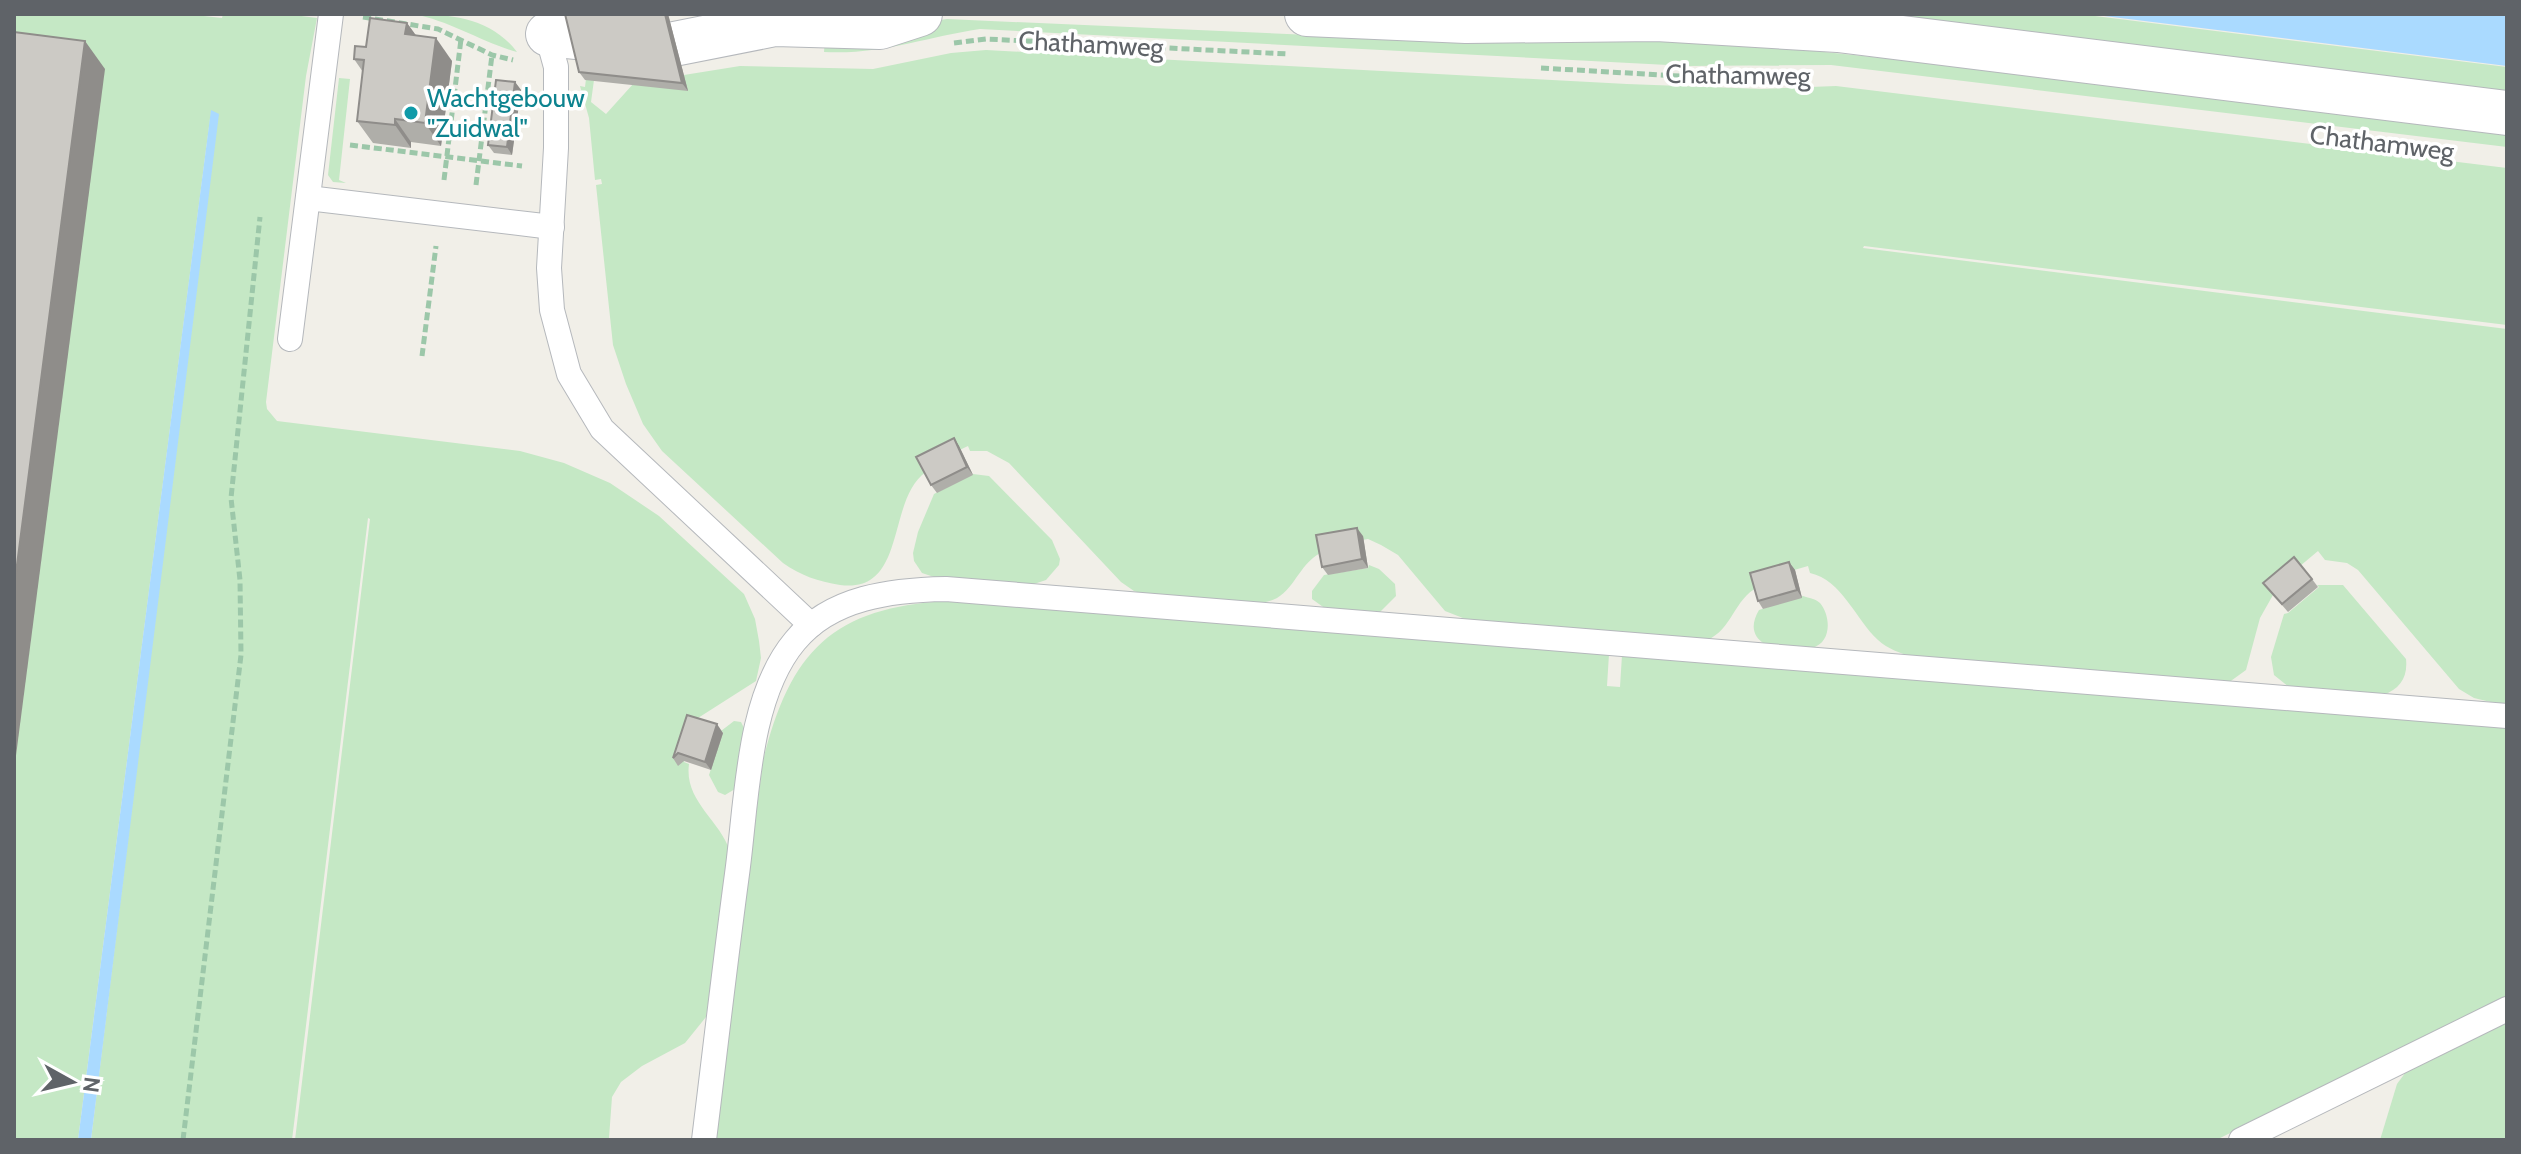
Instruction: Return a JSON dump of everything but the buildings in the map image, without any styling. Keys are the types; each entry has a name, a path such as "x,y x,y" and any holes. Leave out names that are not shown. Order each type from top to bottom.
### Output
{"street":[{"path":"548,38 664,46 775,24 880,27 920,14"},
{"name":"Chathamweg","path":"1307,14 1466,21 1657,19 1838,30 2507,113"}],"lane":[{"path":"290,339 331,14"},
{"path":"548,38 555,170 549,268 558,342 569,374 602,429 811,625"},
{"path":"308,198 552,227"},
{"path":"704,1140 755,738 766,696 782,659 811,625 833,610 876,595 946,589 2507,716"},
{"path":"2241,1140 2507,1009"}],"path":[{"path":"364,17 438,29 492,55 524,63 548,38"},
{"name":"Chathamweg","path":"966,41 1001,40 1290,54"},
{"path":"472,218 492,55"},
{"name":"Chathamweg","path":"1526,67 1726,78 1815,76"},
{"path":"349,145 555,170"},
{"path":"183,1140 241,655 240,580 231,498 260,217"}],"green space":[{"path":"14,14 186,14 222,18 223,14 286,14 317,18 306,76 267,409 277,421 520,451 564,463 610,483 659,516 744,594 755,619 759,641 761,658 756,681 698,718 684,762 689,764 689,777 697,799 730,851 706,1017 685,1043 642,1066 621,1082 612,1097 609,1138 615,1140 295,1140 368,518 292,1140 91,1140 143,716 211,111 78,1140 14,1140"},
{"path":"413,14 457,17 484,25 517,52 440,21"},
{"path":"1866,14 2079,14 2507,67 2507,93"},
{"path":"947,19 1424,40 1728,42 1970,67 2507,134 2507,147 1831,65 1687,66 980,29 865,51 824,52 825,39"},
{"path":"986,50 1627,84 1762,89 1836,86 2507,168 2507,325 1863,248 2507,329 2507,706 2474,698 2459,689 2358,570 2347,563 2325,560 2318,551 2270,591 2273,595 2260,618 2246,670 2228,683 1913,657 1878,640 1840,592 1821,577 1810,573 1808,566 1756,581 1758,587 1743,599 1722,629 1707,640 1468,620 1445,611 1398,555 1368,539 1323,547 1324,551 1309,561 1289,588 1275,599 1258,604 1146,595 1121,582 1009,463 987,451 970,451 968,446 924,467 926,472 905,502 887,560 876,575 862,584 840,585 803,575 783,563 662,451 643,424 613,345 596,185 602,184 601,179 595,180 589,118 580,86 585,87 586,79 594,80 591,102 606,114 634,83 740,66 873,69 951,53"},
{"path":"339,78 350,79 339,180 346,183 333,182 328,175"},
{"path":"973,474 989,476 1052,540 1060,559 1059,565 1046,580 1031,585 937,578 922,573 913,553 934,494"},
{"path":"1369,565 1379,569 1395,584 1396,596 1380,612 1326,609 1312,599 1312,591 1324,575 1368,568"},
{"path":"2317,585 2343,585 2406,659 2402,682 2394,689 2383,695 2289,687 2274,675 2271,657 2284,614 2319,587"},
{"path":"1803,596 1816,600 1824,608 1828,628 1819,645 1801,649 1766,645 1757,638 1754,629 1759,610"},
{"path":"948,601 1609,654 1607,686 1620,687 1622,655 2507,728 2507,997 2216,1140 714,1140 763,761 787,690 822,642 846,625 874,613 908,605"},
{"path":"734,721 741,722 745,730 735,789 725,795 718,792 709,775 721,731"},
{"path":"2507,1022 2507,1140 2380,1140 2397,1084 2408,1069"}],"water":[{"path":"2088,14 2507,14 2507,66"},
{"path":"211,110 219,114 91,1140 78,1140"}],"place":[{"name":"Wachtgebouw \"Zuidwal\"","path":"411,113"}]}
